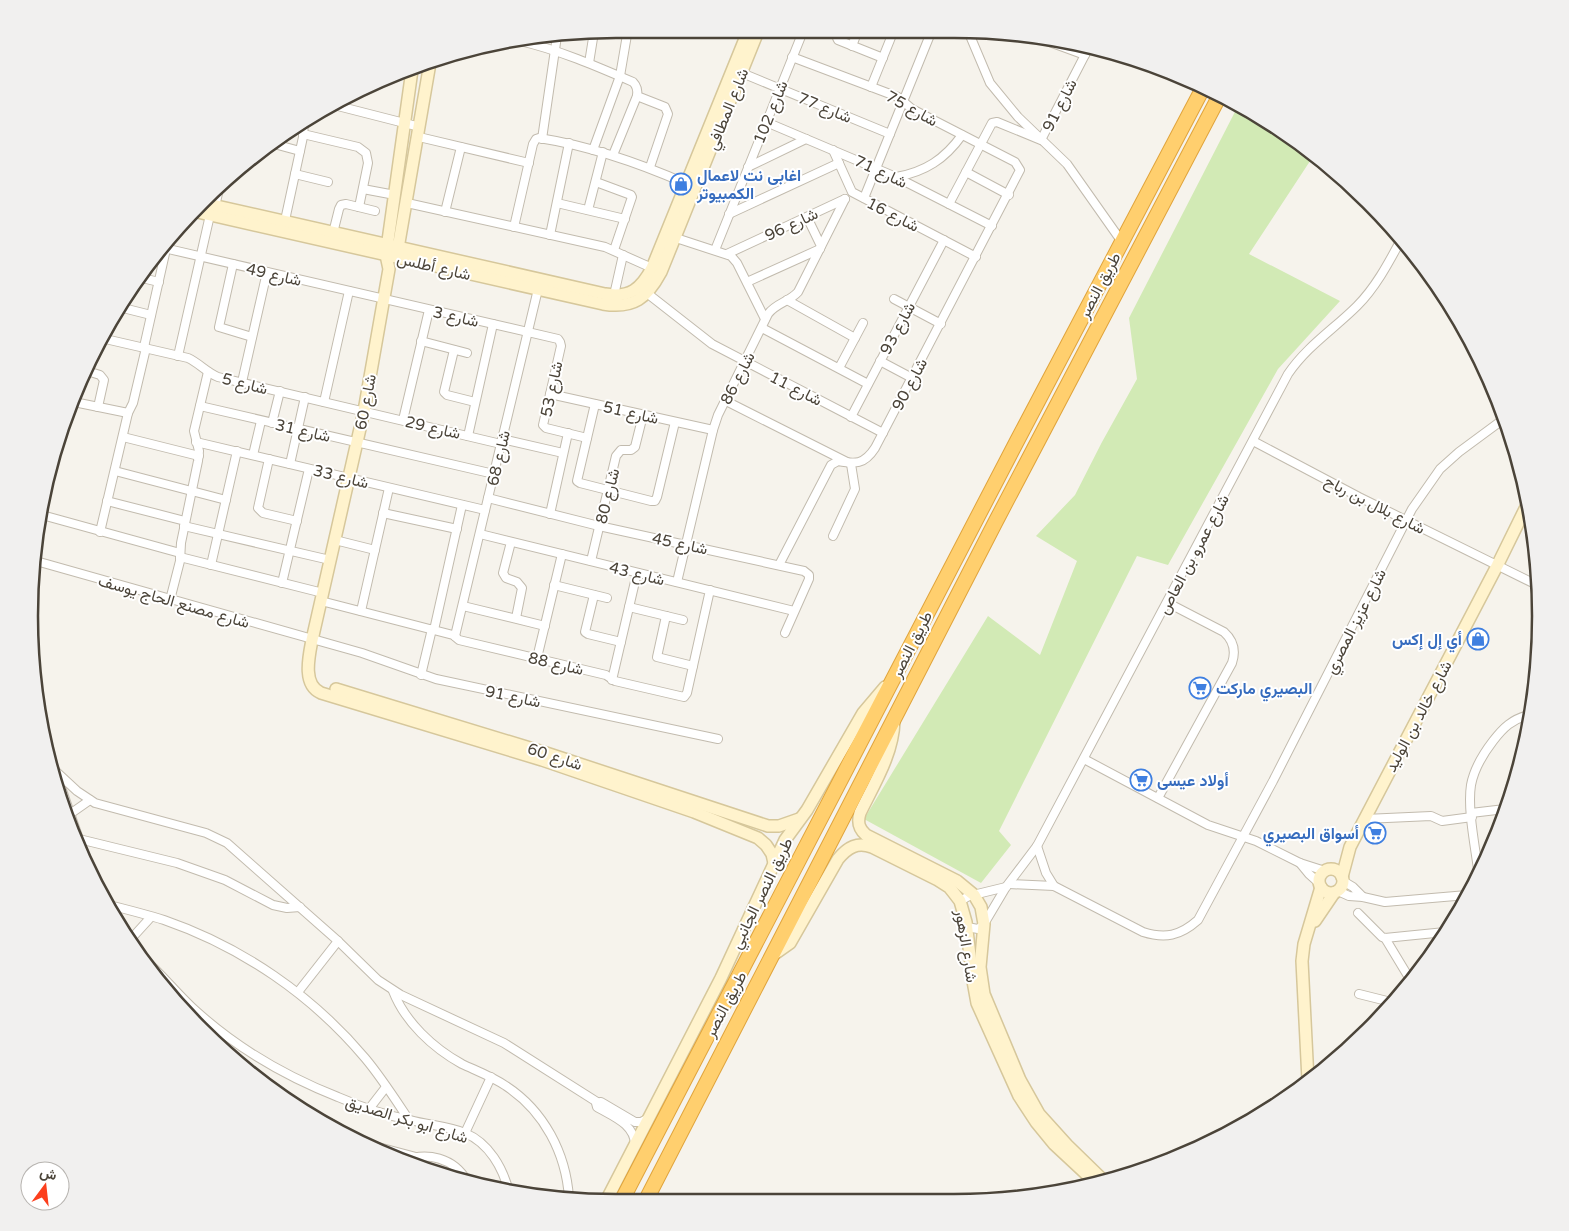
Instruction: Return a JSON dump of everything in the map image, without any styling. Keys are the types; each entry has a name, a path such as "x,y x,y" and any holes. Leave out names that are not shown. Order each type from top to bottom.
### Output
{"highway":[{"name":"طريق النصر","path":"625,1194 1017,440 1200,93"},
{"name":"طريق النصر","path":"649,1194 970,571 1217,101"},
{"path":"1027,422 1033,431 1044,432"},
{"path":"1017,440 1027,441 1032,445 1034,451"},
{"path":"686,1047 699,1054"}],"street":[{"path":"593,150 620,76 626,38"},
{"name":"شارع المطافي","path":"657,270 676,238 737,71 746,38"},
{"name":"شارع المطافي","path":"657,270 687,184 737,71 755,38"},
{"name":"شارع 102","path":"715,250 800,38"},
{"path":"837,38 883,58"},
{"path":"852,46 855,38"},
{"path":"871,87 891,38"},
{"path":"864,198 929,38"},
{"path":"970,38 990,83 1018,118 1059,156 1079,180 1111,229 1122,242"},
{"path":"589,63 593,39"},
{"path":"542,139 556,41"},
{"path":"531,44 589,63 636,85 637,96 613,155"},
{"name":"شارع 91","path":"980,144 990,125 994,122 1041,140 1085,53"},
{"name":"شارع 75","path":"792,57 898,98 912,109 1015,162 1019,167 1020,173"},
{"path":"392,252 407,203 429,68"},
{"name":"شارع 77","path":"737,71 890,134"},
{"path":"392,252 395,195 411,75"},
{"path":"637,96 668,110 668,117 650,167"},
{"path":"341,107 405,123 419,132 461,147 529,163"},
{"name":"شارع 71","path":"766,122 896,177 992,226"},
{"path":"283,227 303,129"},
{"path":"303,134 363,150 368,158 368,163 358,207"},
{"path":"896,177 918,172 936,162 954,146 962,135"},
{"path":"514,227 536,139 603,152 650,167 687,184"},
{"path":"748,167 806,139"},
{"path":"550,235 569,144"},
{"path":"949,204 980,144"},
{"path":"280,146 300,151"},
{"path":"446,212 461,147"},
{"name":"شارع 16","path":"834,150 851,191 976,257"},
{"path":"588,210 603,152"},
{"path":"729,214 839,163"},
{"path":"966,172 1009,195"},
{"name":"شارع 90","path":"778,565 831,465 838,461 851,464 866,459 871,454 1020,173"},
{"path":"295,174 328,182"},
{"path":"596,182 632,196 614,250"},
{"path":"363,188 395,195"},
{"name":"شارع 96","path":"727,254 856,194"},
{"path":"178,356 200,257 217,198"},
{"name":"شارع 86","path":"677,582 713,430 726,400 746,362 765,319 771,309 798,292 845,200"},
{"path":"407,203 614,250 657,270 645,281 643,291 614,296 623,255"},
{"path":"556,203 625,219"},
{"path":"333,233 340,207 344,204 375,212"},
{"name":"شارع أطلس","path":"205,209 539,285 616,306 635,302 643,291"},
{"path":"747,282 821,247 807,217"},
{"name":"شارع أطلس","path":"283,227 333,233 392,252"},
{"path":"676,238 727,254 737,263 765,319"},
{"name":"شارع 93","path":"851,417 944,240"},
{"name":"شارع عمرو بن العاص","path":"984,924 1008,886 1037,846 1168,603 1288,374 1298,359 1365,297 1397,246"},
{"name":"شارع 49","path":"169,249 384,299"},
{"name":"شارع 60","path":"392,252 364,411 312,640 309,667 310,682 316,691 517,748 695,807 768,826 779,826 799,819"},
{"path":"100,532 128,413 133,404 164,256"},
{"path":"233,264 219,327 252,337"},
{"path":"242,382 267,272"},
{"path":"146,279 159,282"},
{"name":"شارع أطلس","path":"539,285 614,296"},
{"name":"شارع 68","path":"456,636 539,285"},
{"path":"324,402 349,291"},
{"name":"شارع 11","path":"643,291 707,342 883,433"},
{"name":"شارع 3","path":"384,299 528,332"},
{"path":"787,300 855,338"},
{"path":"894,300 940,324"},
{"path":"126,309 151,315"},
{"path":"403,420 429,310"},
{"path":"839,368 863,323"},
{"path":"468,436 493,324"},
{"path":"762,328 868,384"},
{"name":"شارع 53","path":"528,332 558,339 560,342 544,426 587,438"},
{"name":"شارع 5","path":"108,340 193,360 218,377 364,411"},
{"path":"421,341 467,353"},
{"path":"454,350 444,392 446,395 476,402"},
{"path":"880,361 912,378"},
{"path":"91,372 100,375 104,380 98,406"},
{"path":"170,600 199,456 194,431 208,372"},
{"path":"272,424 280,391"},
{"name":"شارع 51","path":"550,394 713,430"},
{"path":"290,464 305,397"},
{"path":"726,400 851,464 855,489 833,536"},
{"path":"78,403 128,413"},
{"path":"595,404 578,483 655,501 675,422"},
{"name":"شارع 31","path":"200,406 494,474"},
{"name":"شارع 29","path":"364,411 468,436 563,454"},
{"name":"شارع 80","path":"591,561 617,453 624,449 631,450 635,447 643,415"},
{"path":"253,455 261,421"},
{"name":"شارع عزيز المصري","path":"1008,886 1054,886 1143,932 1156,936 1168,936 1184,930 1198,920 1406,520 1440,469 1498,423"},
{"path":"550,514 568,433"},
{"path":"123,437 199,456"},
{"name":"شارع بلال بن رباح","path":"1253,441 1530,582"},
{"name":"شارع 33","path":"196,442 485,510"},
{"path":"211,565 237,451"},
{"path":"269,459 258,508 263,513 297,521"},
{"path":"282,583 309,468"},
{"path":"115,471 226,500"},
{"path":"361,611 389,488"},
{"name":"شارع 45","path":"488,498 599,526 804,571 809,577 785,633"},
{"path":"107,501 218,534 330,560"},
{"path":"421,675 462,505"},
{"path":"383,513 457,529"},
{"name":"شارع خالد بن الوليد","path":"1309,932 1339,885 1350,847 1522,515"},
{"name":"شارع 88","path":"46,517 211,565 282,583 361,611 456,636 459,640 606,675 612,680 684,697 687,693 710,590"},
{"name":"شارع 43","path":"480,534 794,611"},
{"path":"335,540 375,550"},
{"path":"511,542 503,573 506,578 517,582 522,588 516,618"},
{"path":"537,658 562,554"},
{"name":"شارع مصنع الحاج يوسف","path":"40,562 312,640"},
{"path":"612,680 637,573"},
{"path":"554,585 607,598"},
{"path":"594,595 585,632 620,642"},
{"path":"1158,798 1232,663 1235,650 1229,636 1224,632 1168,603"},
{"path":"463,606 545,626"},
{"path":"629,607 683,620"},
{"path":"666,616 656,653 657,657 693,666"},
{"name":"شارع 91","path":"312,640 362,653 421,675 718,739"},
{"name":"طريق النصر الجانبي","path":"610,1194 686,1047 759,899 785,840 807,810 863,713 894,676"},
{"path":"1477,860 1471,788 1474,775 1487,749 1504,728 1511,722 1522,718"},
{"name":"شارع الزهور","path":"894,721 888,754 858,819 860,828 866,835 957,881 974,895 983,912 984,924 980,967 984,994 1020,1080 1039,1114 1098,1175"},
{"path":"1084,759 1208,825 1267,845 1300,863 1337,871 1339,885 1349,896 1385,902 1458,896"},
{"path":"60,775 77,791 90,800 102,805 222,839 338,941 378,980 393,991 498,1040 597,1102 601,1102 630,1123 634,1146"},
{"path":"72,812 90,800"},
{"name":"شارع 60","path":"695,807 758,838 772,854 774,863"},
{"path":"1365,819 1431,816 1442,821 1498,810"},
{"path":"83,842 178,863 225,880 273,904 287,908 300,907"},
{"name":"شارع الزهور","path":"773,955 790,943 838,859 854,845 860,844 872,848 949,887 960,901 967,927 973,981 978,1003 1019,1096 1036,1122 1054,1144 1089,1177"},
{"path":"1037,846 1046,873 1054,886"},
{"name":"شارع خالد بن الوليد","path":"1327,870 1350,847"},
{"path":"1300,863 1328,893 1339,885 1353,887 1363,897"},
{"path":"1320,885 1320,876 1327,870"},
{"name":"شارع خالد بن الوليد","path":"1308,1072 1302,961 1304,944 1309,932 1320,885"},
{"path":"960,901 974,895 1008,886"},
{"path":"117,907 189,931 241,955 298,992 354,1044 409,1120"},
{"path":"1358,913 1385,938 1406,974"},
{"path":"134,936 151,917"},
{"path":"967,927 978,929 984,924"},
{"path":"1385,938 1437,933"},
{"path":"298,992 338,941"},
{"path":"393,991 405,1014 438,1048 461,1063 492,1077 526,1102 548,1130 562,1158 568,1191"},
{"path":"1359,994 1385,1000"},
{"name":"شارع ابو بكر الصديق","path":"195,1011 254,1055 316,1088 369,1109 465,1133 480,1143 494,1157 505,1182"},
{"path":"465,1133 492,1077"},
{"path":"369,1109 386,1087"},
{"path":"630,1123 641,1122 651,1115"},
{"path":"406,1154 416,1157 431,1156 444,1160 456,1167 460,1172"}],"green space":[{"path":"1235,111 1275,135 1310,161 1249,254 1340,301 1278,369 1168,565 1137,556 999,831 1011,845 981,883 864,819 988,616 1040,655 1077,561 1036,536 1075,495 1137,379 1129,318"}],"place":[{"name":"اغابى نت لاعمال الكمبيوتر","path":"681,184"},
{"name":"أي إل إكس","path":"1478,639"},
{"name":"البصيري ماركت","path":"1200,688"},
{"name":"أولاد عيسى","path":"1141,780"},
{"name":"أسواق البصيري","path":"1375,833"}]}
